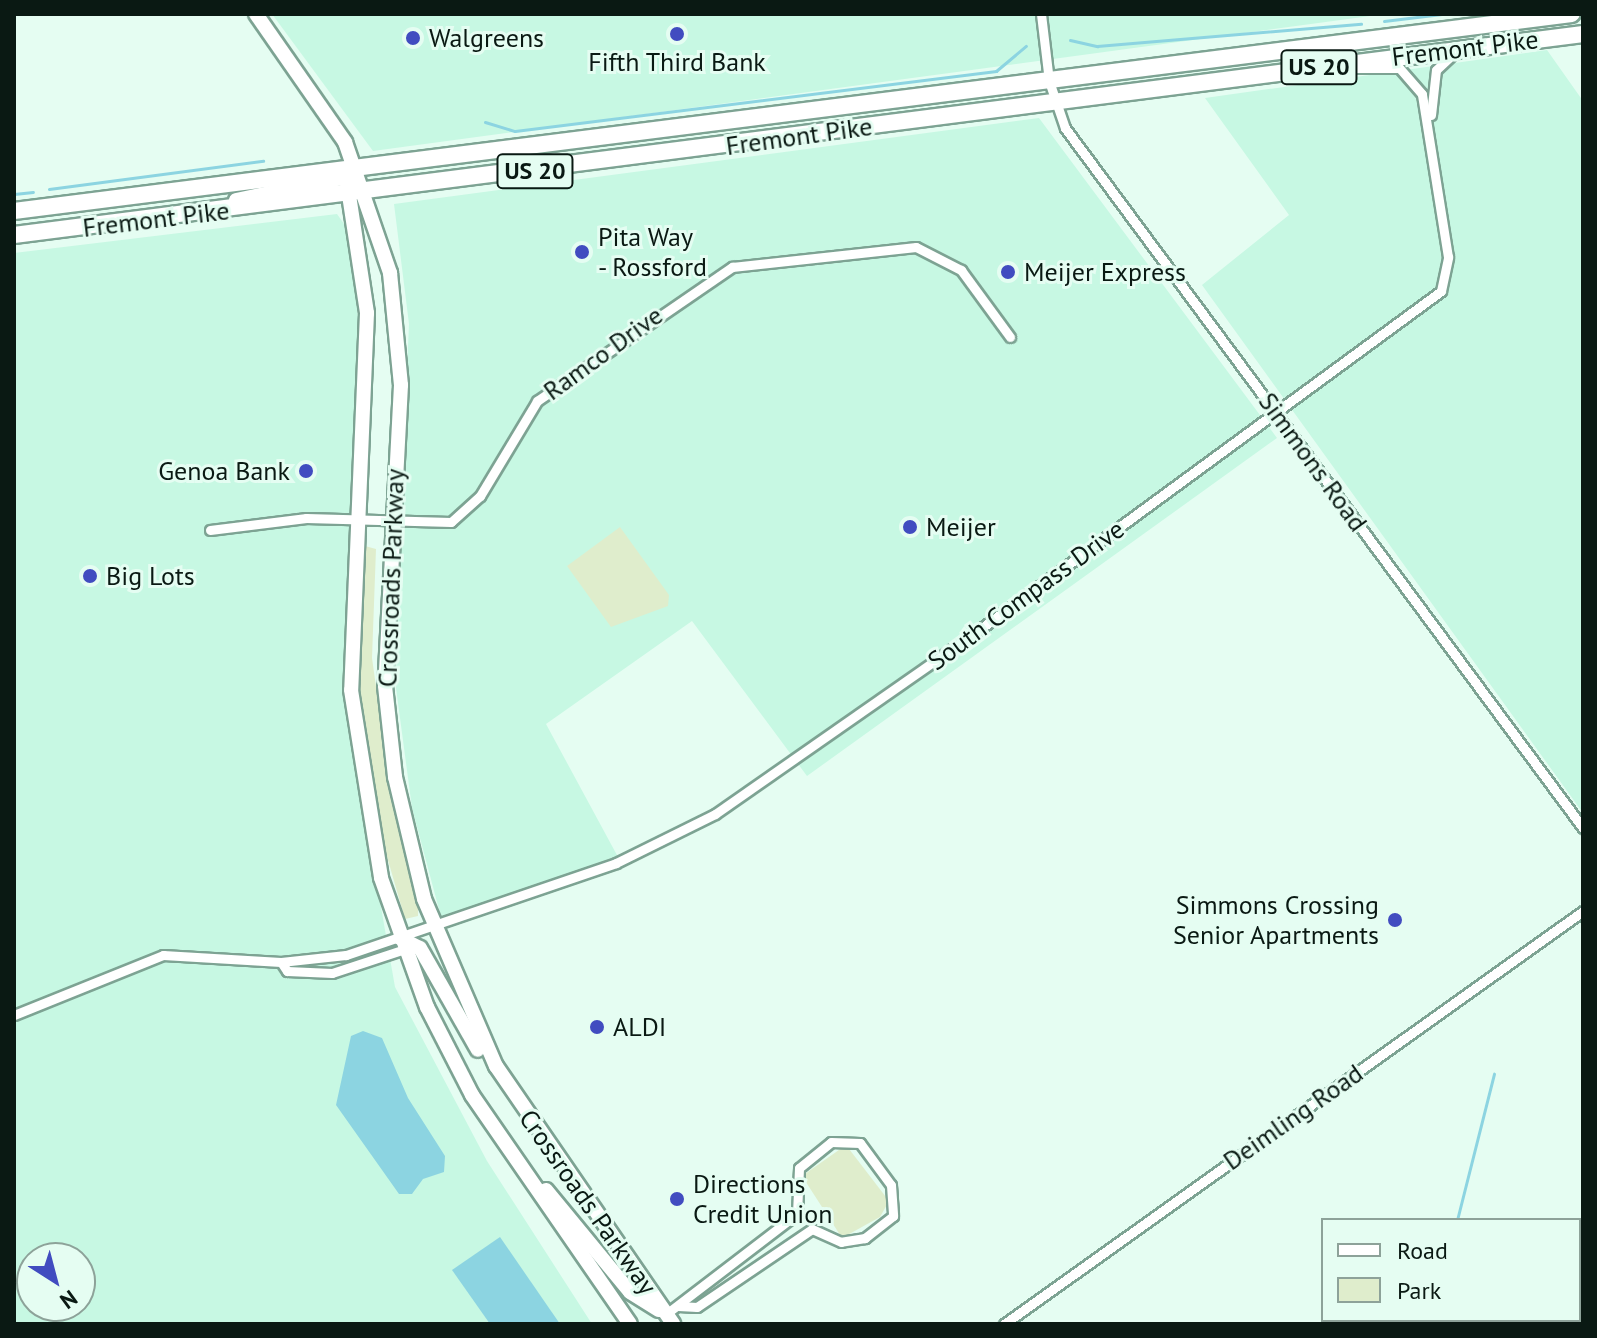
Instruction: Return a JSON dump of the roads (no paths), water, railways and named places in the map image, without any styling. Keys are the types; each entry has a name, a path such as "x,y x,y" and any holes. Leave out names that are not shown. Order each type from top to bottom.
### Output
{"highway":[{"name":"Fremont Pike","path":"14,235 358,195 782,138 1052,91 1569,14"},
{"path":"1459,49 1558,26 1569,14"},
{"name":"Fremont Pike","path":"14,211 1052,91 1334,65 1579,32"}],"street":[{"path":"256,14 345,142 358,195"},
{"path":"1041,14 1052,91"},
{"name":"South Compass Drive","path":"281,962 287,971 332,973 434,930 650,850 715,814 1278,413 1441,291 1448,257 1431,122 1436,70 1459,49"},
{"name":"South Compass Drive","path":"1334,65 1405,70 1431,122"},
{"name":"Simmons Road","path":"1052,91 1106,185 1583,828"},
{"path":"115,223 350,171"},
{"name":"Crossroads Parkway","path":"358,195 367,313 349,644 355,743 370,833 406,944 450,1055 526,1176 630,1324"},
{"name":"Crossroads Parkway","path":"358,195 390,273 400,350 389,525 389,732 434,930 478,1032 519,1105 672,1315"},
{"name":"Ramco Drive","path":"210,530 306,518 440,526 461,516 537,401 732,267 916,247 961,270 1010,337"},
{"name":"Deimling Road","path":"1004,1324 1583,911"},
{"path":"406,944 519,1105"},
{"name":"South Compass Drive","path":"14,1015 163,955 281,962 406,944"},
{"path":"526,1176 597,1246 630,1292 672,1315 697,1307 812,1229 841,1242 865,1238 893,1216 891,1185 860,1143 831,1142 799,1168 797,1214 719,1270 672,1315"},
{"path":"719,1270 729,1285"}],"water":[{"path":"363,1031 382,1038 408,1098 445,1156 444,1172 423,1179 412,1194 399,1194 336,1105 351,1036"},
{"path":"500,1237 560,1324 490,1324 452,1270"}],"waterway":[{"path":"1384,21 1442,14"},
{"path":"1070,40 1097,46 1361,24"},
{"path":"485,122 515,131 996,71 1026,46"},
{"path":"49,189 263,161"},
{"path":"14,194 33,192"},
{"path":"1458,1218 1494,1074"}],"place":[{"name":"Fifth Third Bank","path":"677,34"},
{"name":"Walgreens","path":"413,38"},
{"name":"Pita Way - Rossford","path":"582,252"},
{"name":"Meijer Express","path":"1008,272"},
{"name":"Genoa Bank","path":"306,471"},
{"name":"Meijer","path":"910,527"},
{"name":"Big Lots","path":"90,576"},
{"name":"Simmons Crossing Senior Apartments","path":"1395,920"},
{"name":"ALDI","path":"597,1027"},
{"name":"Directions Credit Union","path":"677,1199"}]}
